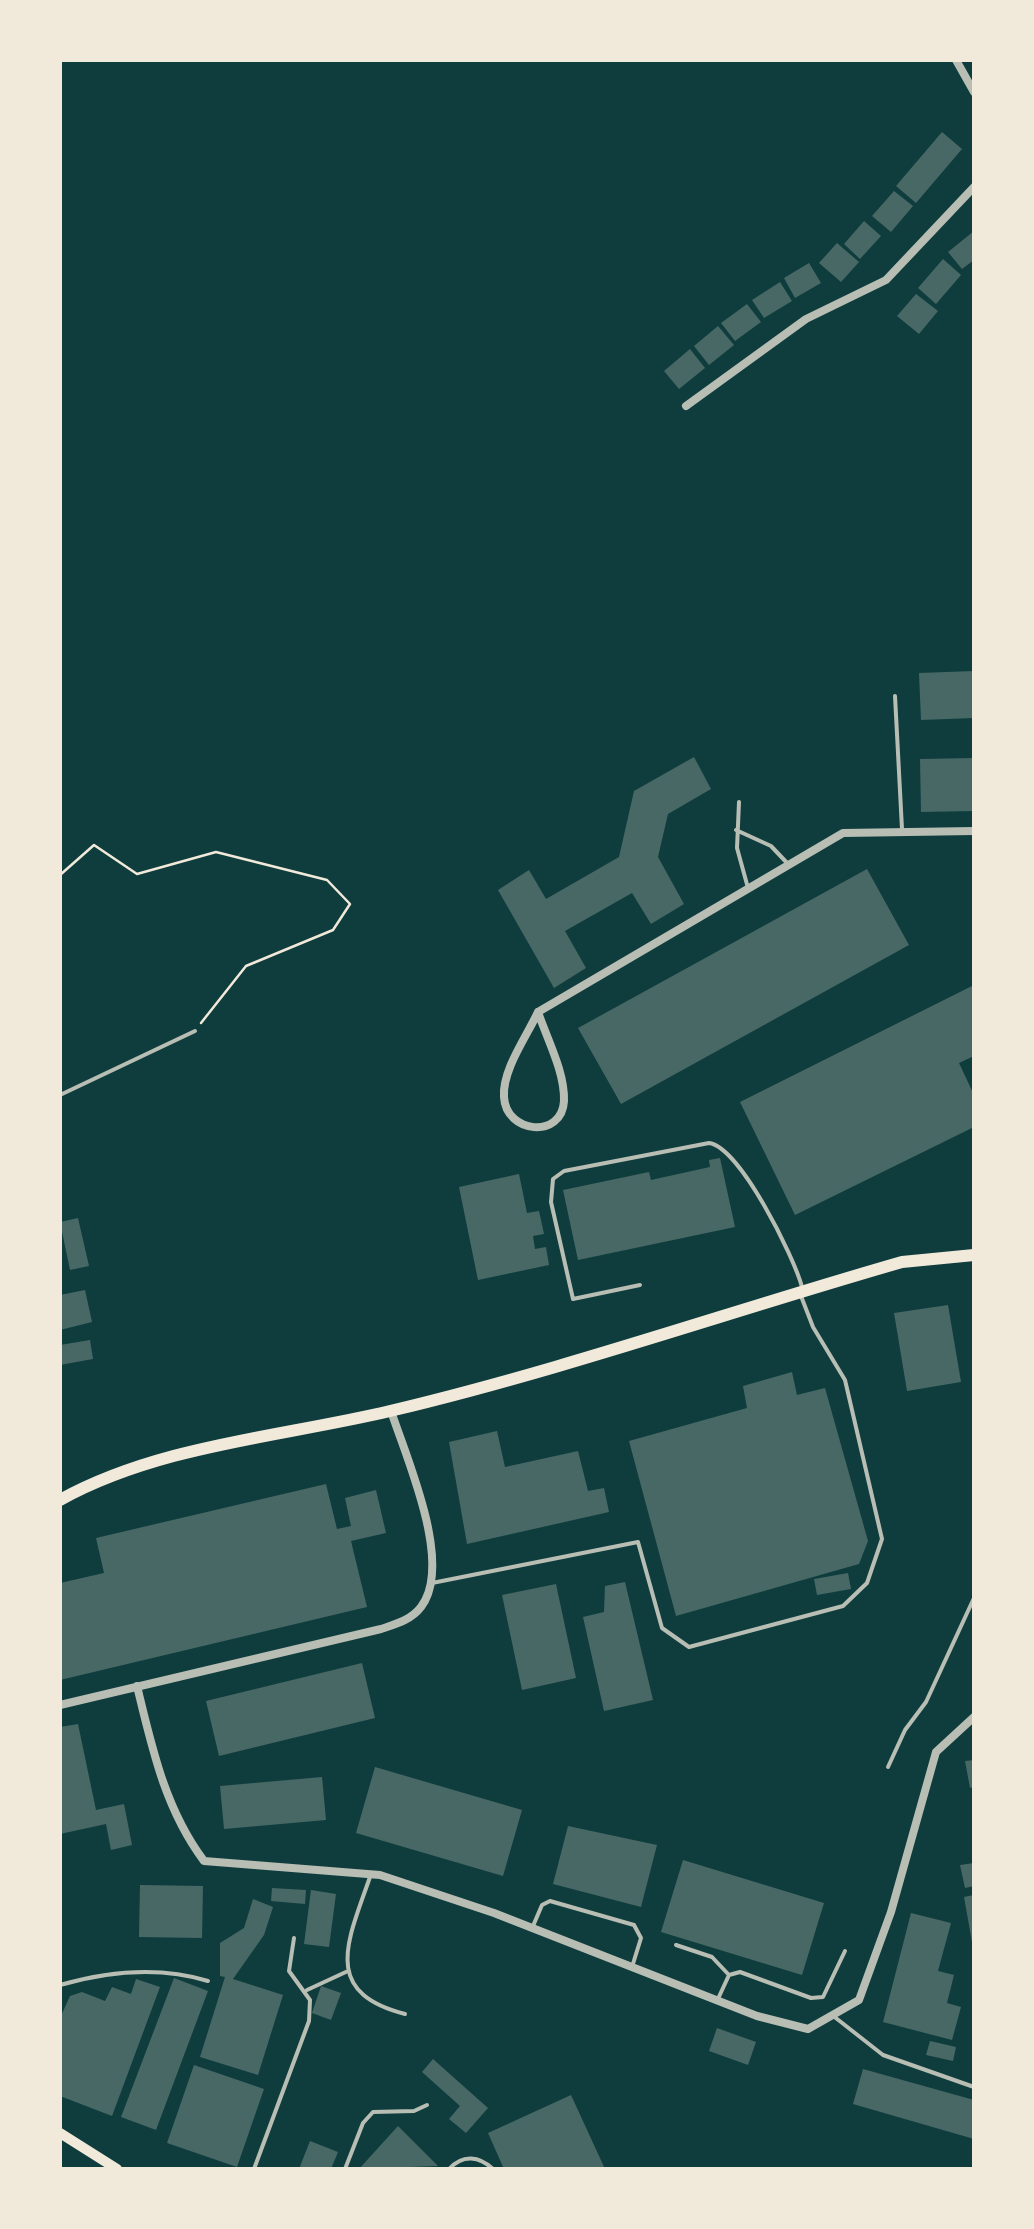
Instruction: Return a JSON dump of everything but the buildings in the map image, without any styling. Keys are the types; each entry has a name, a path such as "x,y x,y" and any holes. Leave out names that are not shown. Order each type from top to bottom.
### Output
{"highway":[{"path":"60,1500 102,1479 160,1461 391,1411 902,1262 974,1255"}],"main road":[{"path":"60,2134 117,2169"}],"street":[{"path":"956,60 974,92"},
{"path":"686,406 806,319 886,280 974,186"},
{"path":"538,1012 564,1103 557,1118 541,1129 522,1126 508,1115 504,1098 506,1078 538,1012 843,832 974,831"},
{"path":"60,1704 403,1622 422,1606 432,1583 434,1565 419,1496 391,1411"},
{"path":"137,1686 158,1770 181,1830 204,1861 371,1874 532,1928 717,2001 808,2029 859,2000 891,1912 936,1752 974,1717"}],"lane":[{"path":"895,696 903,834"},
{"path":"739,802 736,830 748,888"},
{"path":"736,830 770,846 788,865"},
{"path":"60,1094 195,1031"},
{"path":"432,1583 638,1542 662,1628 689,1648 843,1606 867,1583 882,1539 845,1380 813,1327 791,1252 728,1152 709,1143 564,1171 552,1179 551,1202 573,1299 640,1285"},
{"path":"888,1767 905,1730 926,1702 974,1598"},
{"path":"371,1874 348,1971 359,1995 380,2008 406,2014"},
{"path":"532,1928 542,1905 550,1901 634,1925 641,1938 632,1967"},
{"path":"254,2169 309,2021 310,2000 288,1972 294,1938"},
{"path":"676,1945 712,1957 728,1975"},
{"path":"728,1975 740,1972 811,1998 823,1997 845,1951"},
{"path":"60,1986 105,1974 174,1971 208,1981"},
{"path":"306,1991 348,1971"},
{"path":"717,2001 728,1975"},
{"path":"832,2016 883,2055 974,2087"},
{"path":"346,2169 364,2123 373,2112 414,2111 426,2105"},
{"path":"449,2169 468,2158 480,2159 493,2169"}],"path":[{"path":"60,875 94,845 137,874 216,852 327,880 350,904 332,930 246,966 195,1031"}]}
